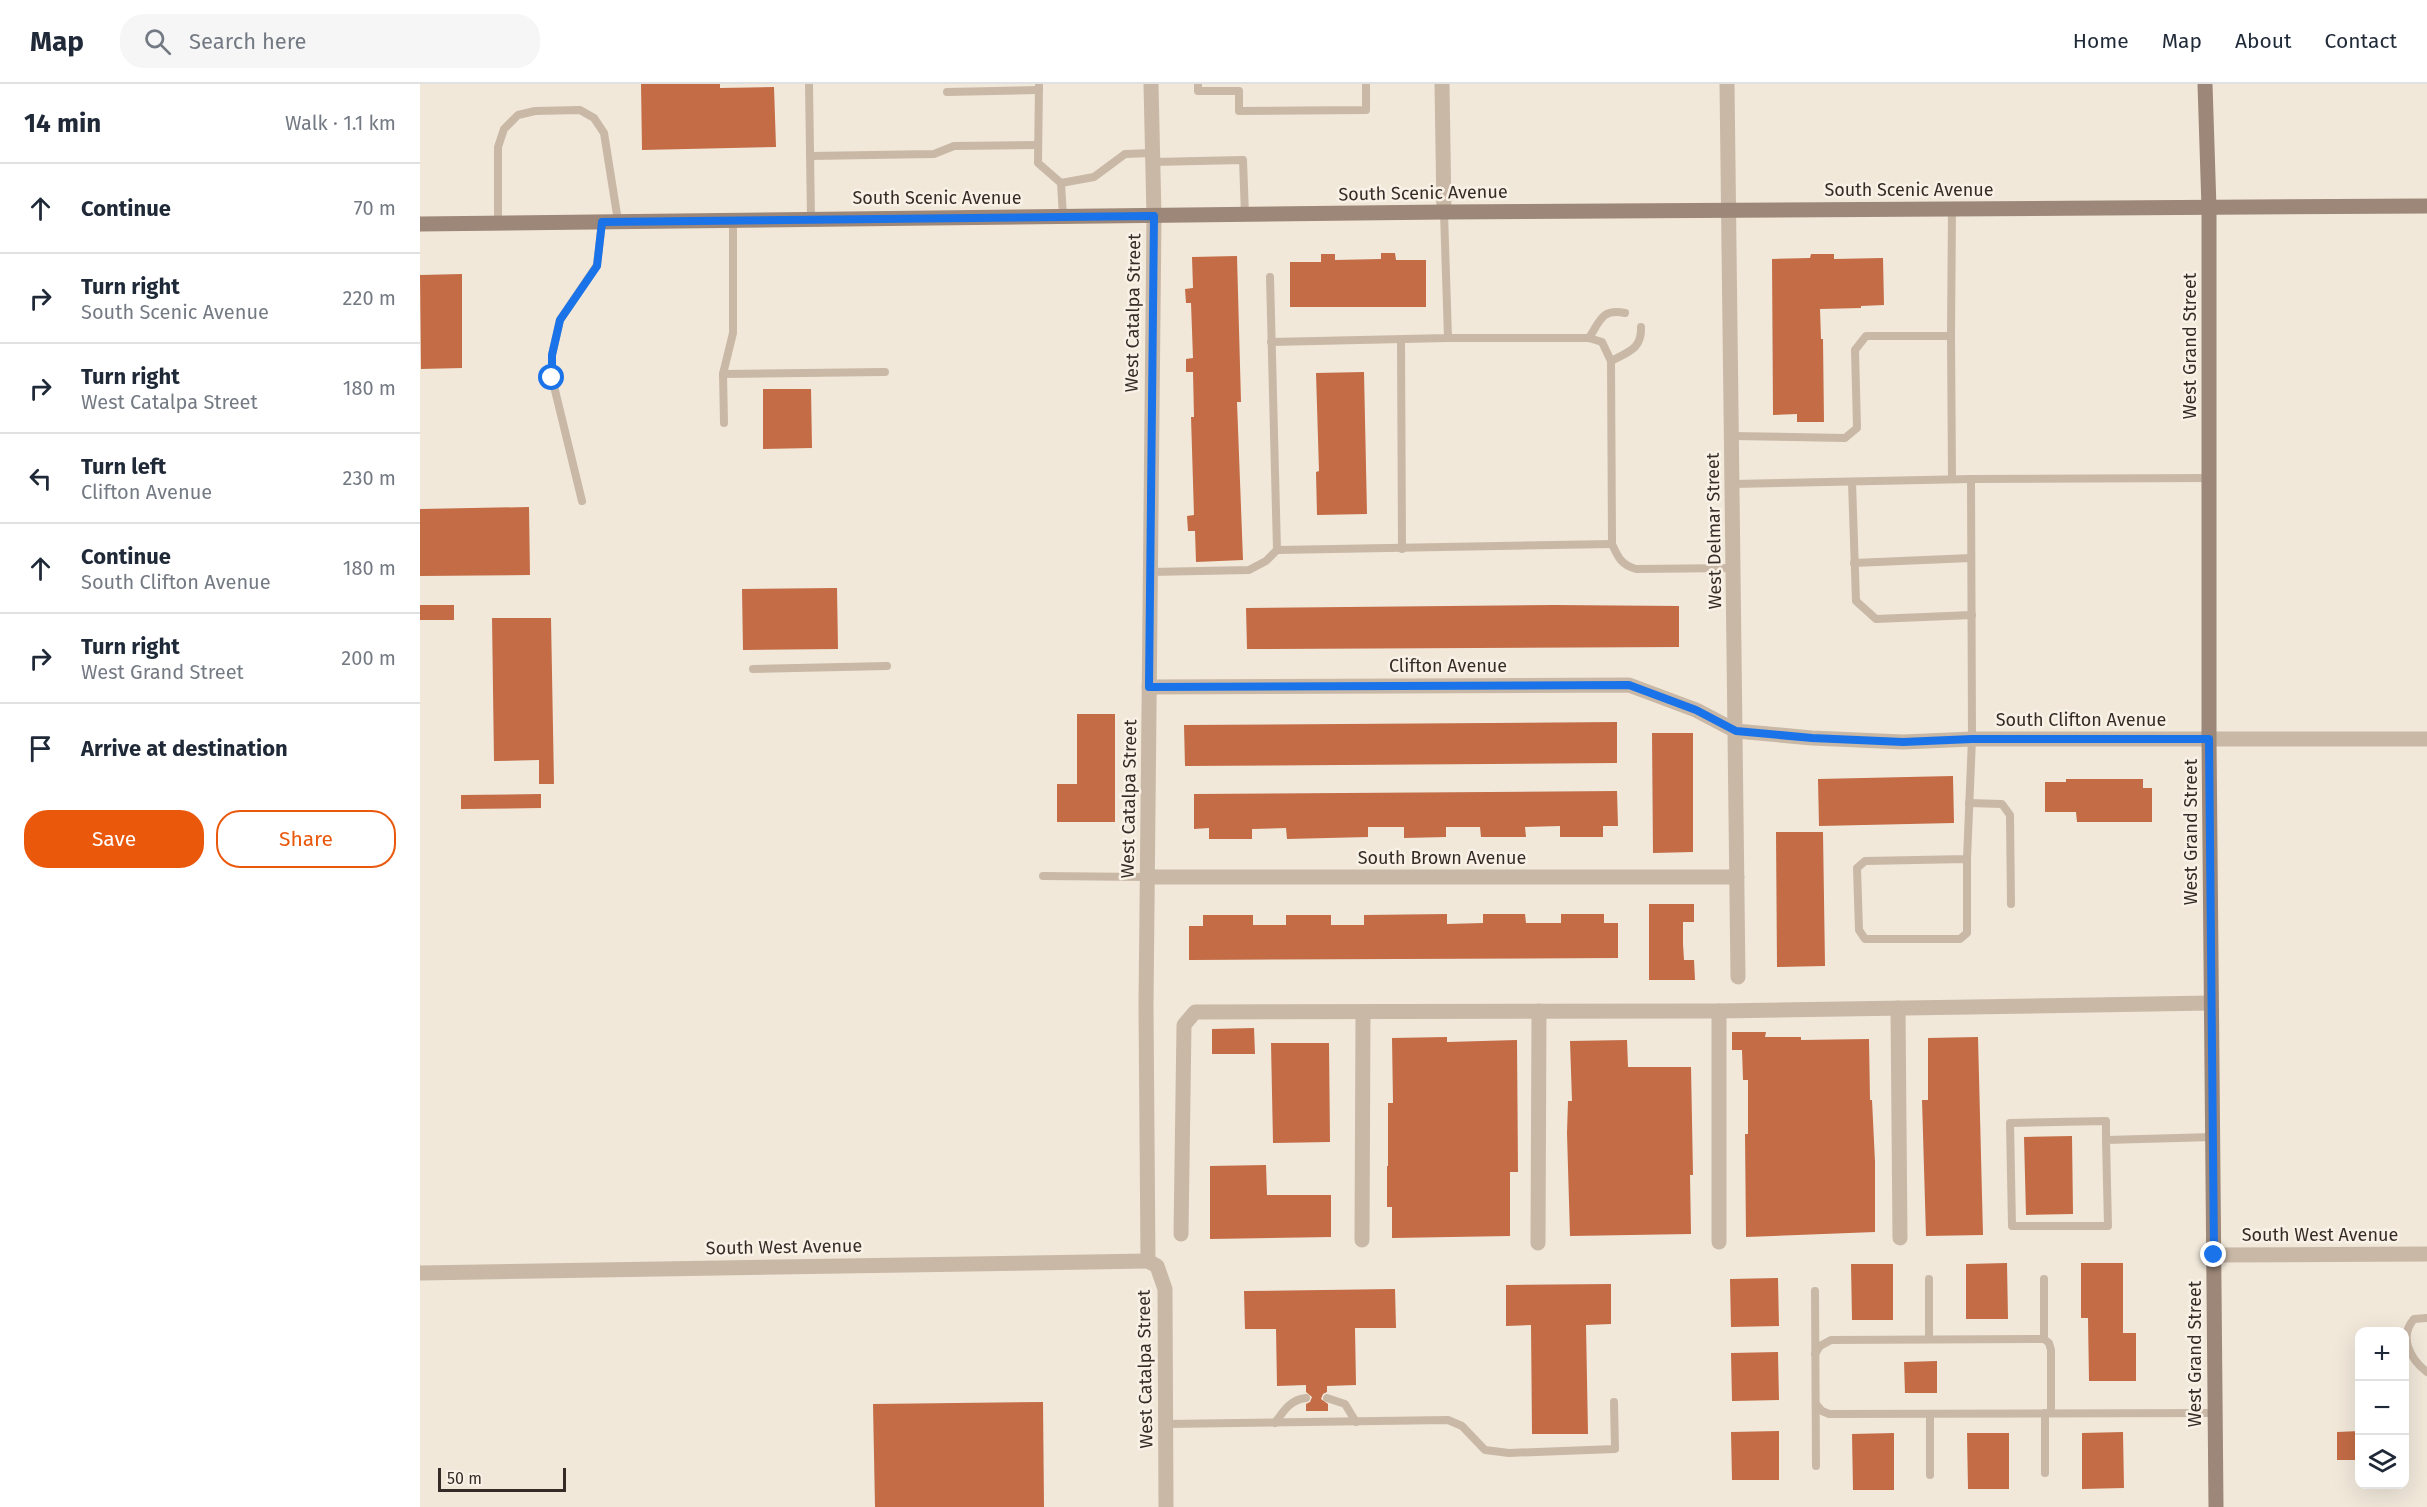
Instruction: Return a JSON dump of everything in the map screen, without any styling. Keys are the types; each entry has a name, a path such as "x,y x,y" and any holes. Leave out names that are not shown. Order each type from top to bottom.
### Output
{"main road":[{"name":"West Grand Street","path":"2205,84 2209,208 2209,739 2216,1507"},
{"name":"South Scenic Avenue","path":"420,224 1444,212 2427,206"}],"street":[{"name":"West Catalpa Street","path":"1151,84 1154,216 1147,878 1148,1261 1157,1266 1165,1289 1166,1507"},
{"path":"1442,84 1444,212"},
{"name":"West Delmar Street","path":"1727,84 1738,977"},
{"name":"Clifton Avenue","path":"1149,687 1629,685 1696,710 1736,731"},
{"name":"South Clifton Avenue","path":"1736,731 1812,738 1903,742 1972,739 2427,739"},
{"name":"South Brown Avenue","path":"1147,878 1737,877"},
{"path":"1181,1234 1184,1025 1195,1012 1719,1011 2211,1003"},
{"path":"1898,1008 1900,1238"},
{"path":"1538,1243 1539,1011"},
{"path":"1719,1011 1719,1242"},
{"path":"1362,1240 1363,1012"},
{"name":"South West Avenue","path":"2214,1255 2427,1254"},
{"name":"South West Avenue","path":"420,1273 1148,1261"}],"lane":[{"path":"809,84 812,219"},
{"path":"1198,84 1198,91 1239,91 1239,111 1366,110 1366,84"},
{"path":"947,92 1039,87 1038,163 1061,183 1063,217"},
{"path":"498,223 498,147 504,129 518,115 535,111 580,110 594,118 604,133 618,221"},
{"path":"810,156 934,154 954,147 1038,145"},
{"path":"1061,183 1095,177 1125,154 1152,158 1243,160 1245,215"},
{"path":"1952,210 1952,479"},
{"path":"1444,212 1448,338"},
{"path":"724,423 723,374 733,333 733,220"},
{"path":"582,501 552,378 552,355 560,320 597,266 602,222"},
{"path":"1270,277 1277,550"},
{"path":"1589,338 1605,313 1614,310 1625,313"},
{"path":"1611,361 1637,346 1642,338 1641,327"},
{"path":"1732,436 1845,438 1857,428 1855,350 1866,336 1951,336"},
{"path":"1272,342 1448,338 1589,338 1602,342 1611,361 1612,544 1619,559 1626,566 1636,569 1734,568"},
{"path":"1401,340 1402,549"},
{"path":"723,374 885,372"},
{"path":"1733,484 1952,479 2209,478"},
{"path":"1967,859 1865,861 1857,868 1859,930 1865,939 1960,939 1967,933 1967,859 1972,739 1971,479"},
{"path":"1852,482 1856,601 1876,619 1972,615"},
{"path":"1150,572 1249,570 1266,561 1277,550 1612,544"},
{"path":"1854,563 1971,558"},
{"path":"753,669 886,666"},
{"path":"1970,803 2002,804 2010,815 2011,904"},
{"path":"1043,876 1147,878"},
{"path":"2106,1121 2106,1140 2108,1226 2012,1226 2010,1123 2106,1121"},
{"path":"2106,1140 2213,1137"},
{"path":"1929,1278 1929,1340"},
{"path":"2044,1279 2044,1339"},
{"path":"1815,1291 1816,1466"},
{"path":"2427,1318 2414,1319 2409,1324 2407,1338 2409,1351 2417,1364 2427,1372"},
{"path":"1815,1354 1820,1346 1832,1340 2044,1339 2049,1343 2051,1350 2045,1473"},
{"path":"1275,1423 1288,1404 1306,1398"},
{"path":"1327,1398 1345,1404 1356,1422"},
{"path":"1166,1424 1448,1420 1462,1426 1485,1450 1509,1453 1615,1449 1614,1402"},
{"path":"1816,1404 1822,1411 1829,1414 2215,1413"},
{"path":"1930,1414 1930,1475"}],"building":[{"path":"641,84 720,84 720,88 774,87 776,147 642,150"},
{"path":"1381,253 1395,253 1396,260 1426,260 1426,307 1290,307 1290,262 1321,262 1321,254 1335,254 1335,260 1381,259"},
{"path":"1811,254 1834,254 1834,259 1883,258 1884,305 1820,309 1821,339 1823,339 1824,422 1797,422 1797,414 1773,415 1772,259 1810,258"},
{"path":"1237,256 1241,402 1237,402 1243,560 1196,562 1195,531 1188,531 1187,516 1194,515 1191,417 1194,417 1193,372 1186,372 1186,359 1193,358 1191,303 1186,303 1185,289 1193,288 1192,257"},
{"path":"462,274 462,368 421,369 420,275"},
{"path":"1364,372 1367,514 1317,515 1316,472 1319,471 1316,373"},
{"path":"763,389 811,389 812,448 763,449"},
{"path":"529,507 530,575 420,576 420,509"},
{"path":"837,588 838,649 743,650 742,589"},
{"path":"420,605 454,605 454,620 420,620"},
{"path":"1679,606 1679,647 1247,649 1246,608"},
{"path":"492,618 551,618 554,784 539,784 539,760 494,761"},
{"path":"1077,714 1115,714 1115,822 1057,822 1057,784 1077,784"},
{"path":"1617,722 1617,763 1185,766 1184,725"},
{"path":"1652,733 1693,733 1693,852 1653,853"},
{"path":"1953,776 1954,823 1819,826 1818,779"},
{"path":"2066,779 2143,779 2143,788 2152,788 2152,822 2077,822 2076,812 2045,812 2045,782 2066,782"},
{"path":"1617,791 1618,826 1603,826 1603,837 1560,837 1560,826 1525,827 1526,837 1481,837 1480,827 1446,827 1446,837 1404,838 1404,827 1368,827 1368,837 1287,839 1286,828 1252,829 1252,839 1209,839 1209,828 1194,829 1194,794"},
{"path":"541,794 541,808 461,809 461,795"},
{"path":"1776,832 1823,832 1825,966 1777,967"},
{"path":"1649,904 1694,904 1694,922 1683,922 1683,944 1684,960 1694,960 1695,980 1649,980"},
{"path":"1447,914 1447,924 1483,923 1483,914 1525,914 1526,923 1561,923 1561,914 1604,914 1604,923 1618,923 1618,958 1189,960 1189,926 1203,926 1203,915 1253,915 1253,925 1286,925 1286,915 1331,915 1331,925 1364,925 1364,915"},
{"path":"1254,1028 1255,1054 1212,1054 1212,1029"},
{"path":"1732,1032 1766,1032 1765,1037 1801,1037 1801,1040 1869,1039 1870,1100 1872,1100 1875,1162 1875,1232 1746,1237 1745,1134 1748,1134 1748,1080 1743,1080 1742,1050 1732,1050"},
{"path":"1447,1037 1447,1042 1517,1040 1518,1172 1510,1172 1510,1236 1392,1238 1392,1207 1387,1207 1387,1166 1388,1103 1393,1103 1392,1038"},
{"path":"1978,1037 1983,1235 1926,1236 1922,1100 1928,1100 1928,1038"},
{"path":"1627,1040 1628,1067 1691,1067 1693,1175 1690,1175 1691,1234 1570,1236 1567,1133 1568,1101 1572,1101 1570,1041"},
{"path":"1271,1043 1329,1043 1330,1142 1273,1143"},
{"path":"2072,1136 2073,1214 2026,1215 2024,1137"},
{"path":"1266,1165 1267,1195 1331,1195 1331,1237 1210,1239 1210,1166"},
{"path":"2007,1263 2008,1319 1966,1319 1966,1264"},
{"path":"2081,1263 2123,1263 2123,1333 2136,1333 2136,1381 2089,1381 2088,1318 2081,1318"},
{"path":"1851,1264 1893,1264 1893,1320 1852,1320"},
{"path":"1778,1278 1779,1326 1731,1327 1730,1279"},
{"path":"1611,1284 1611,1324 1586,1325 1588,1434 1532,1434 1531,1325 1506,1326 1506,1285"},
{"path":"1395,1289 1396,1328 1355,1328 1356,1385 1327,1386 1327,1392 1321,1399 1328,1404 1328,1411 1306,1411 1306,1404 1312,1397 1306,1392 1306,1385 1277,1386 1276,1329 1245,1329 1244,1291"},
{"path":"1778,1352 1779,1400 1732,1401 1731,1353"},
{"path":"1937,1361 1937,1393 1905,1393 1904,1362"},
{"path":"1043,1402 1044,1507 875,1507 873,1404"},
{"path":"1779,1431 1779,1480 1732,1480 1731,1432"},
{"path":"2355,1431 2355,1460 2337,1460 2337,1432"},
{"path":"2123,1432 2124,1488 2082,1489 2082,1433"},
{"path":"1894,1433 1894,1490 1853,1490 1852,1434"},
{"path":"1967,1433 2009,1433 2009,1489 1968,1489"}],"route":[{"path":"552,378 552,355 560,320 597,266 600,256 602,222 1154,216 1149,687 1629,685 1696,710 1736,731 1812,738 1903,742 1972,739 2209,739 2214,1255"}]}
